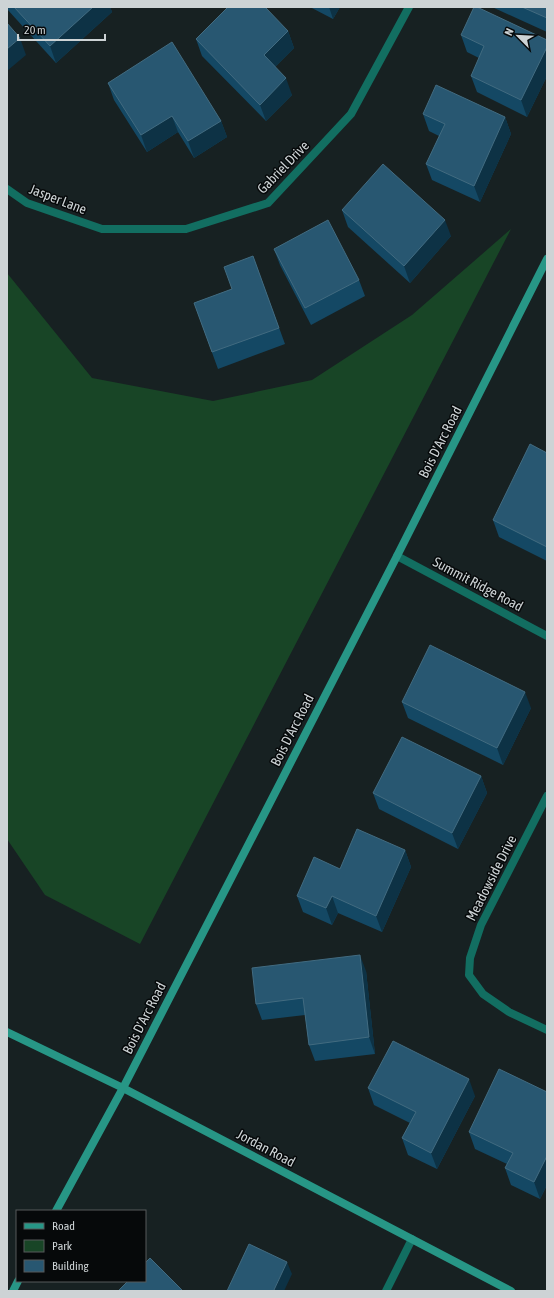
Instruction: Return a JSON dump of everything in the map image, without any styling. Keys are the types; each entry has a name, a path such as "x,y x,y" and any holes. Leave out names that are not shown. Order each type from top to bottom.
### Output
{"street":[{"name":"Gabriel Drive","path":"102,229 186,229 268,203 351,114 409,7"},
{"name":"Jasper Lane","path":"7,189 27,203 102,229"},
{"name":"Bois D'Arc Road","path":"57,1210 123,1088 397,556 547,259"},
{"name":"Summit Ridge Road","path":"397,556 547,636"},
{"name":"Meadowside Drive","path":"547,796 481,925 470,958 469,975 483,994 509,1012 547,1030"},
{"name":"Jordan Road","path":"7,1032 123,1088 511,1291"},
{"path":"386,1291 412,1239"},
{"path":"13,1291 18,1282"}],"green space":[{"path":"511,229 140,944 45,895 7,839 7,273 92,378 213,401 312,380 412,315"}],"building":[{"path":"14,7 93,7 50,46"},
{"path":"228,7 265,7 288,31 264,55 286,78 260,105 196,39"},
{"path":"474,7 477,7 547,40 547,47 521,100 471,76 484,46 461,35"},
{"path":"522,7 547,7 547,18"},
{"path":"7,23 20,38 7,49"},
{"path":"172,42 221,121 188,141 172,116 141,135 108,83"},
{"path":"436,85 505,117 474,186 426,164 445,124 423,114"},
{"path":"383,164 445,220 404,266 342,210"},
{"path":"328,220 359,280 305,308 274,249"},
{"path":"253,256 279,328 212,352 194,303 232,289 224,267"},
{"path":"530,444 547,453 547,547 493,520"},
{"path":"430,645 525,692 497,748 402,702"},
{"path":"402,737 481,776 452,833 373,793"},
{"path":"357,829 405,850 376,916 332,896 326,908 297,896 314,857 340,869"},
{"path":"360,955 369,1037 309,1045 303,998 256,1004 252,968"},
{"path":"393,1041 469,1079 431,1153 402,1138 416,1112 368,1088"},
{"path":"499,1069 547,1092 547,1156 534,1182 505,1168 513,1153 469,1132"},
{"path":"249,1244 287,1262 274,1290 275,1291 227,1291"},
{"path":"150,1258 183,1291 118,1291 127,1282 146,1282 146,1262"}]}
